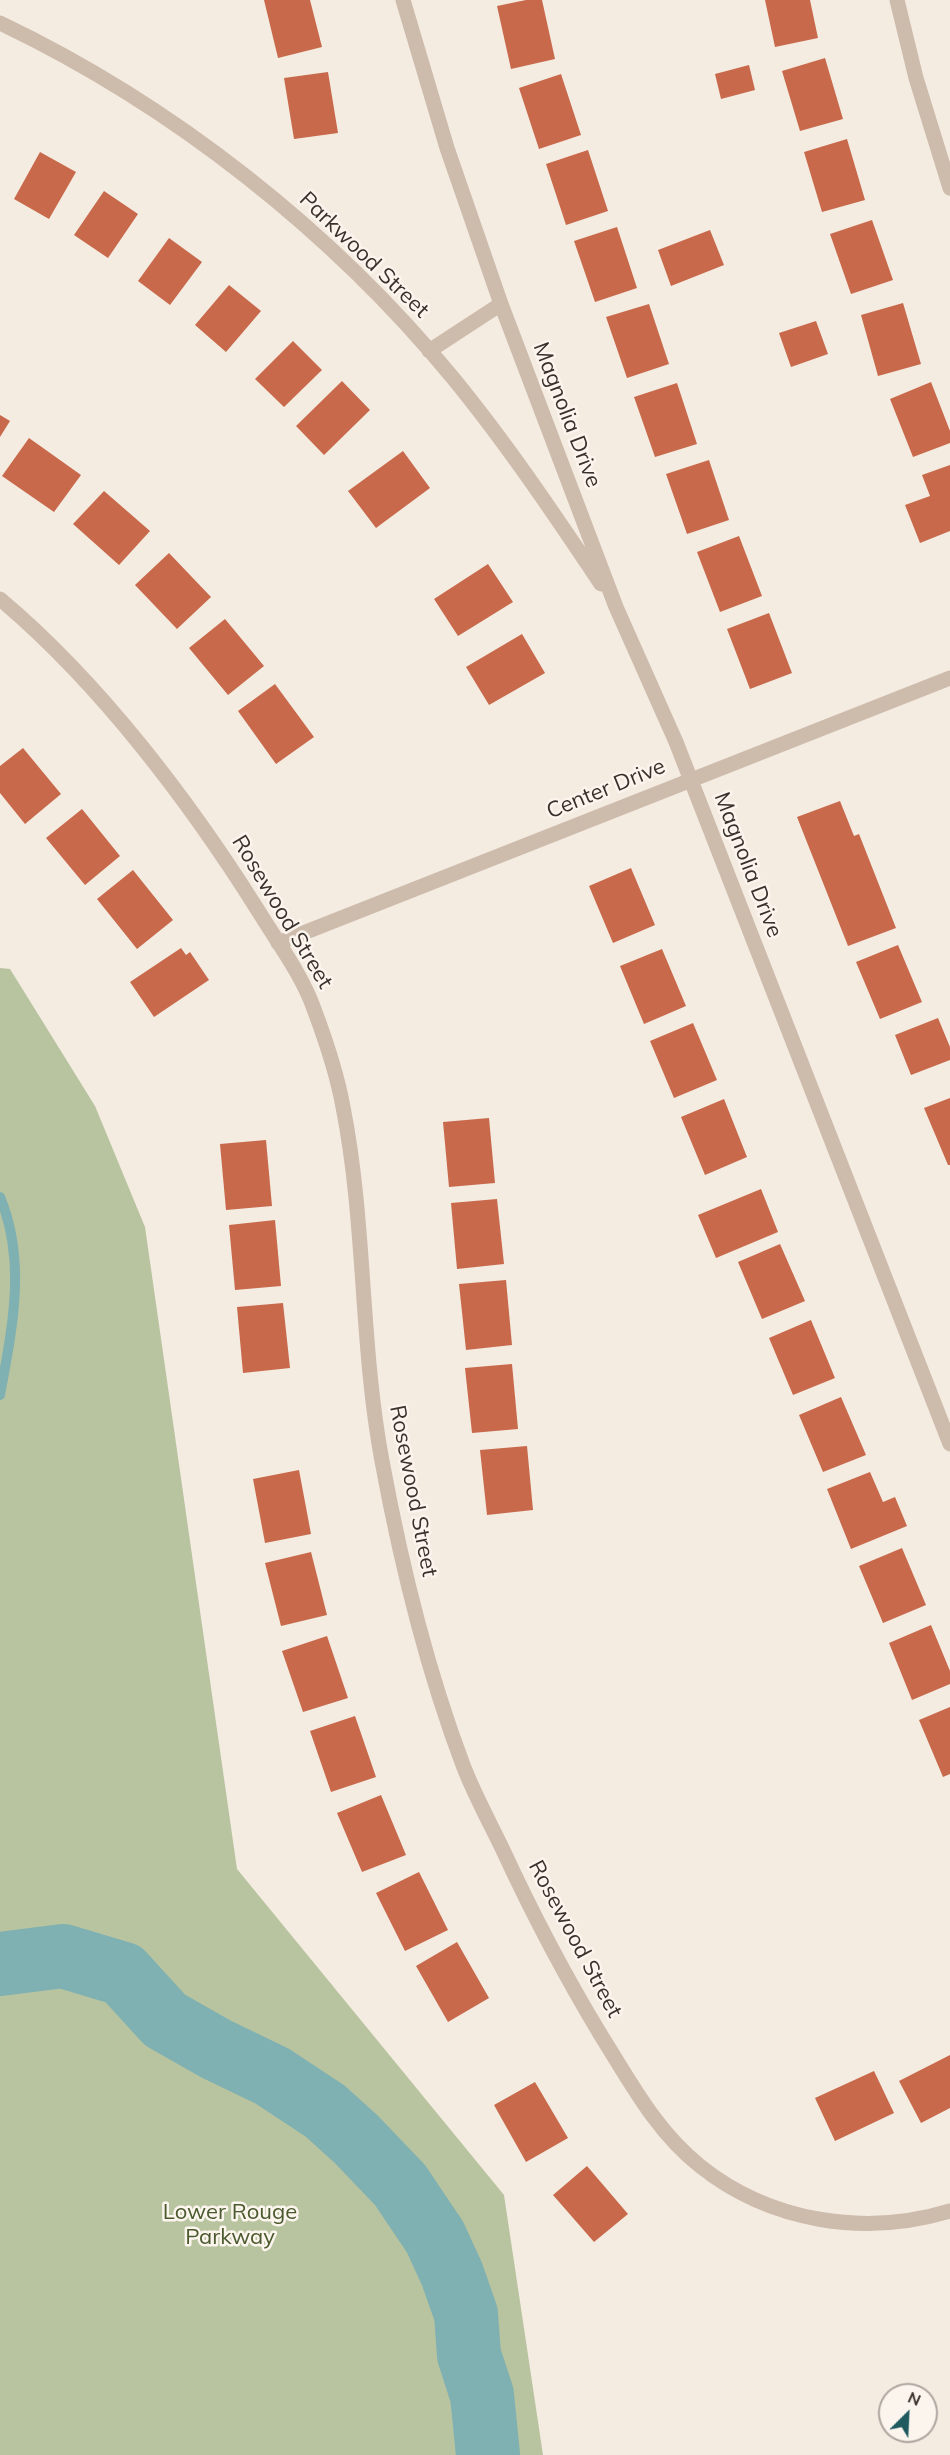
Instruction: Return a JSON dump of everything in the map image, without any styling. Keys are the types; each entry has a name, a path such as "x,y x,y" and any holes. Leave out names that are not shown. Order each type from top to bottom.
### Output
{"street":[{"name":"Magnolia Drive","path":"403,0 447,148 501,304 616,607 691,780 950,1444"},
{"path":"897,0 916,78 950,188"},
{"name":"Parkwood Street","path":"0,23 97,75 160,115 221,159 332,251 429,351 498,434 616,607"},
{"path":"429,351 501,304"},
{"name":"Rosewood Street","path":"0,599 87,685 139,744 188,807 234,871 311,1001 343,1104 350,1149 373,1406 409,1590 438,1693 465,1770 529,1906 587,2012 653,2119 702,2168 735,2189 762,2203 798,2215 828,2221 859,2224 899,2223 950,2211"},
{"name":"Center Drive","path":"278,943 950,678"}],"green space":[{"name":"Lower Rouge Parkway","path":"0,968 10,969 95,1106 145,1227 237,1869 504,2195 543,2455 0,2455"}],"building":[{"path":"264,0 310,0 322,47 278,58"},
{"path":"526,0 542,0 555,59 511,69 497,6"},
{"path":"765,0 810,0 818,38 775,47"},
{"path":"825,58 843,119 800,131 782,71"},
{"path":"749,65 755,90 721,99 715,74"},
{"path":"328,72 338,133 294,139 284,78"},
{"path":"561,74 581,135 539,149 519,88"},
{"path":"847,139 865,200 822,212 804,152"},
{"path":"588,150 608,211 566,225 546,164"},
{"path":"40,152 76,172 49,219 14,199"},
{"path":"104,191 138,214 108,258 74,235"},
{"path":"872,220 893,280 851,294 830,234"},
{"path":"617,227 637,288 595,302 574,241"},
{"path":"710,230 724,265 671,286 658,250"},
{"path":"169,238 202,262 170,305 138,281"},
{"path":"229,285 261,311 226,352 195,325"},
{"path":"903,303 921,364 878,376 861,315"},
{"path":"649,304 669,364 627,378 606,317"},
{"path":"816,321 828,354 791,367 779,333"},
{"path":"293,341 322,370 284,407 255,379"},
{"path":"342,381 370,410 324,455 296,426"},
{"path":"931,382 950,431 950,443 913,457 890,399"},
{"path":"677,383 697,444 655,457 634,397"},
{"path":"0,415 10,421 0,437"},
{"path":"29,438 81,475 54,512 2,476"},
{"path":"403,451 430,488 376,528 348,491"},
{"path":"709,460 729,520 687,534 666,474"},
{"path":"950,465 950,531 920,543 905,505 930,496 922,475"},
{"path":"104,491 150,531 119,565 73,524"},
{"path":"739,536 762,596 720,612 697,552"},
{"path":"169,553 211,597 177,629 135,585"},
{"path":"488,564 513,602 458,636 434,599"},
{"path":"769,613 792,673 750,689 727,629"},
{"path":"225,619 264,666 228,695 189,648"},
{"path":"522,634 545,673 489,705 466,667"},
{"path":"275,684 314,737 276,764 238,711"},
{"path":"23,748 61,794 25,824 0,793 0,766"},
{"path":"840,801 854,836 859,834 896,928 848,946 797,817"},
{"path":"82,809 120,856 85,885 46,838"},
{"path":"631,868 655,925 613,943 589,886"},
{"path":"133,870 173,920 137,949 97,899"},
{"path":"898,945 922,1002 880,1019 856,962"},
{"path":"181,948 186,955 190,952 209,980 154,1017 130,982"},
{"path":"662,949 686,1006 644,1024 620,966"},
{"path":"938,1018 950,1047 950,1060 911,1075 895,1035"},
{"path":"693,1023 717,1080 674,1098 650,1041"},
{"path":"950,1098 950,1165 948,1165 924,1108"},
{"path":"724,1099 747,1157 705,1175 681,1117"},
{"path":"489,1118 495,1183 449,1187 443,1122"},
{"path":"266,1140 272,1206 226,1210 220,1144"},
{"path":"761,1189 778,1232 716,1258 698,1215"},
{"path":"497,1199 504,1264 457,1269 451,1203"},
{"path":"275,1220 281,1286 235,1290 229,1225"},
{"path":"780,1244 805,1301 762,1319 738,1262"},
{"path":"506,1280 512,1345 466,1350 459,1284"},
{"path":"283,1303 290,1368 243,1373 237,1307"},
{"path":"811,1320 835,1378 793,1395 769,1338"},
{"path":"512,1364 518,1429 472,1433 465,1368"},
{"path":"841,1397 866,1455 823,1472 799,1415"},
{"path":"527,1446 533,1510 487,1515 480,1450"},
{"path":"299,1470 311,1534 265,1543 253,1479"},
{"path":"870,1472 883,1502 895,1497 907,1526 851,1549 827,1489"},
{"path":"902,1548 926,1605 883,1623 859,1566"},
{"path":"311,1552 327,1615 281,1626 265,1563"},
{"path":"931,1625 950,1671 950,1684 912,1700 889,1643"},
{"path":"327,1636 348,1698 303,1712 282,1651"},
{"path":"950,1707 950,1774 943,1777 919,1720"},
{"path":"355,1716 376,1777 331,1792 310,1731"},
{"path":"381,1795 406,1855 362,1872 337,1813"},
{"path":"419,1872 448,1930 405,1951 376,1893"},
{"path":"457,1942 489,1998 448,2022 416,1966"},
{"path":"950,2055 950,2108 921,2123 899,2081"},
{"path":"874,2071 894,2113 835,2141 815,2098"},
{"path":"535,2082 568,2138 526,2162 494,2105"},
{"path":"587,2166 628,2214 594,2242 553,2195"}],"waterway":[{"path":"0,1197 8,1221 15,1271 15,1296 0,1395"},
{"path":"0,1964 63,1956 123,1974 165,2020 216,2049 272,2076 325,2111 356,2139 400,2185 435,2237 452,2274 466,2314 469,2355 482,2395 488,2455"}]}
